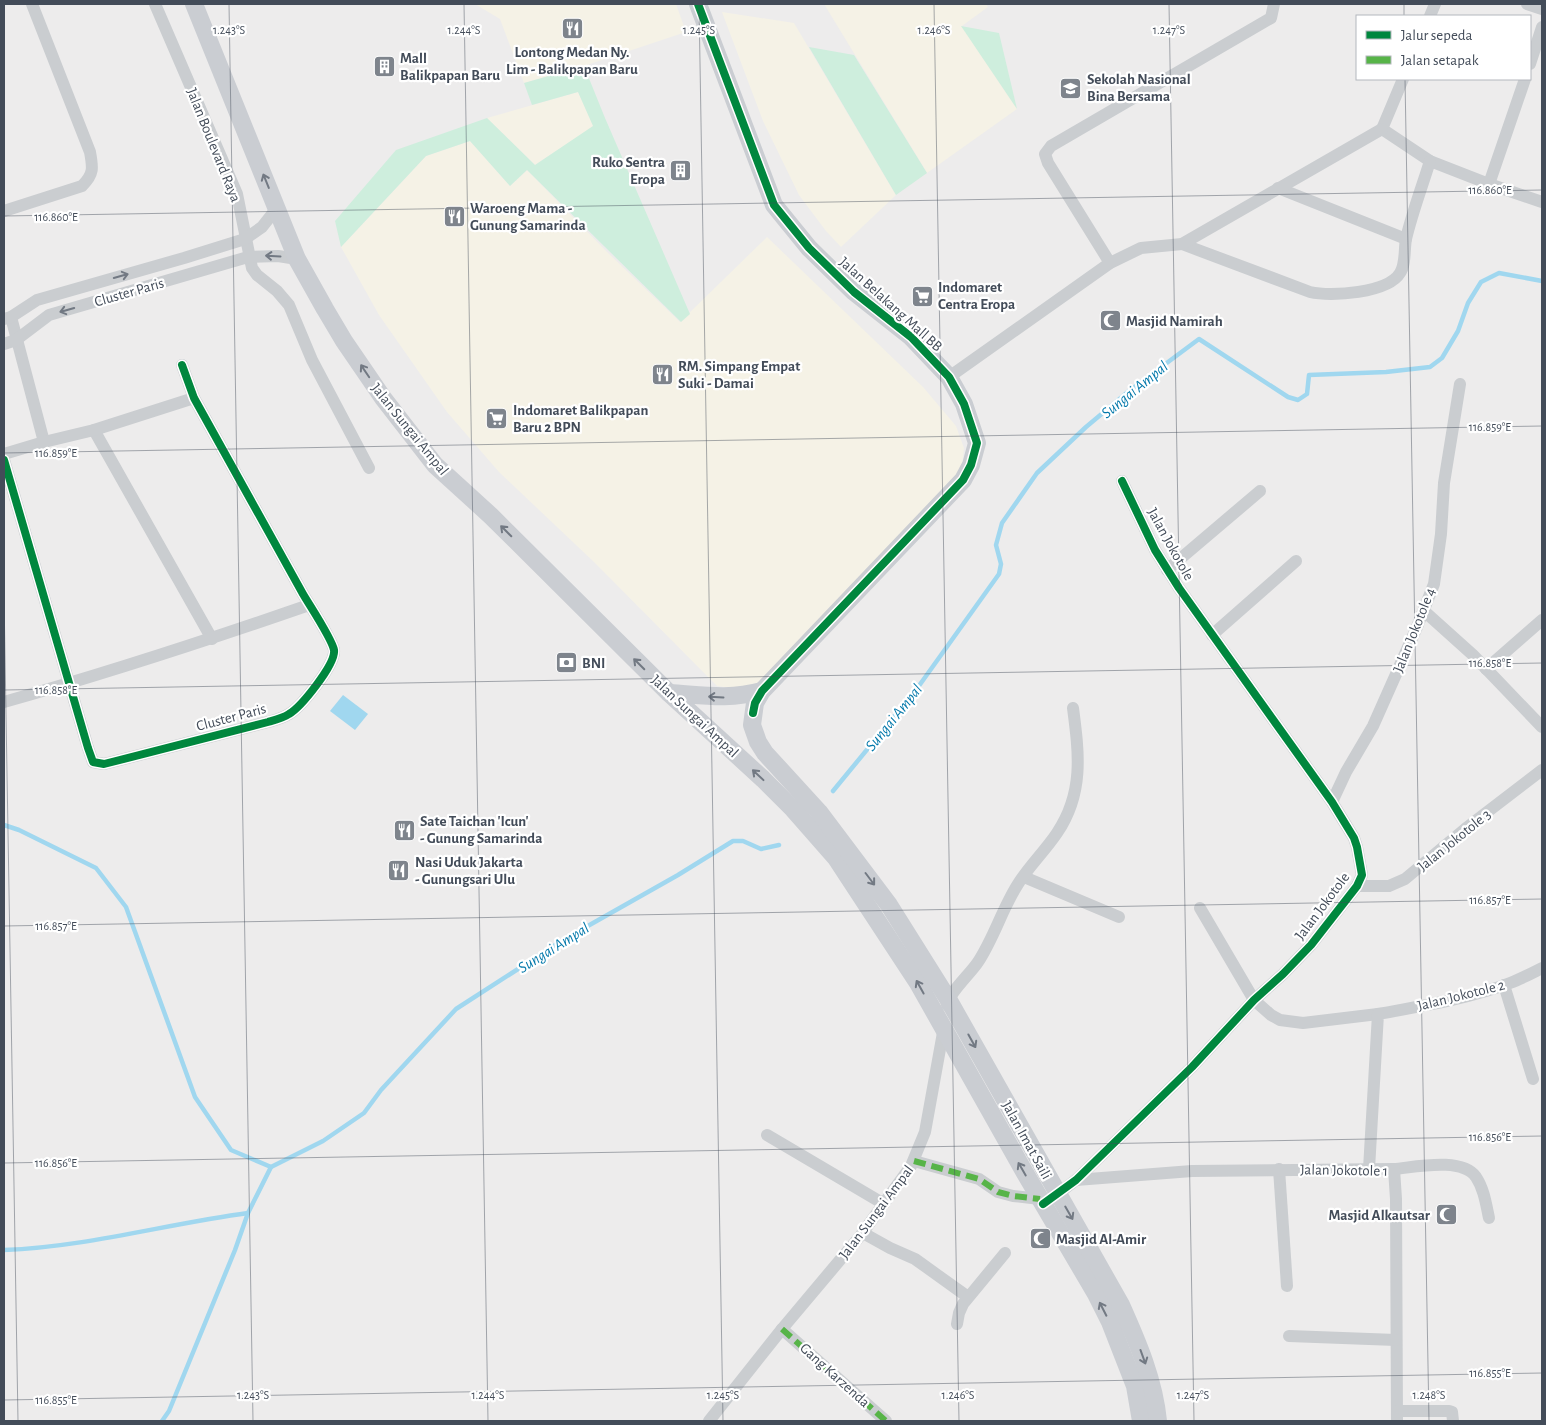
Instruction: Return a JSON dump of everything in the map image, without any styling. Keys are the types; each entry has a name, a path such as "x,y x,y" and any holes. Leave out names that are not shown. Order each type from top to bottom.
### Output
{"main road":[{"name":"Jalan Sungai Ampal","path":"194,4 297,259 344,341 383,398 435,466 491,516 669,693 793,809 805,823 845,858"},
{"name":"Jalan Belakang Mall BB","path":"698,4 774,205 809,248 854,292 911,337 949,378 964,404 977,443 971,465 963,480 762,691 755,703 752,725 758,742 765,753 810,802 845,858"},
{"path":"669,693 722,698 762,691"},
{"path":"845,858 889,905 948,999"},
{"path":"845,858 918,982 943,1030"},
{"name":"Jalan Imat Saili","path":"948,999 1121,1305 1152,1383 1158,1421"},
{"name":"Jalan Imat Saili","path":"943,1030 1110,1322 1135,1386 1141,1421"}],"street":[{"path":"4,211 82,186 90,178 93,168 90,152 32,4"},
{"name":"Jalan Boulevard Raya","path":"156,4 236,194 239,241 257,275 277,291 290,305 312,360 368,468"},
{"path":"1110,263 1048,162 1045,154 1051,146 1271,18 1274,4"},
{"path":"1527,4 1542,9"},
{"path":"1531,61 1542,27"},
{"path":"949,378 1110,263 1141,248 1182,244 1382,128 1403,80"},
{"path":"1489,184 1525,80"},
{"path":"1382,128 1430,161 1542,202"},
{"path":"1182,244 1322,295 1383,287 1394,281 1401,272 1406,239 1430,161"},
{"path":"1278,188 1406,239"},
{"path":"239,241 262,227 277,208"},
{"name":"Cluster Paris","path":"44,442 10,342 7,318 37,300 239,241"},
{"name":"Cluster Paris","path":"10,342 49,315 248,257 278,256 297,259"},
{"path":"184,258 190,274"},
{"name":"Cluster Paris","path":"4,460 93,762 104,764 278,719 289,714 299,706 329,667 334,656 332,643 194,398 182,365"},
{"name":"Jalan Jokotole 4","path":"1332,802 1346,772 1373,726 1434,584 1441,534 1444,483 1460,384"},
{"path":"4,454 94,430 194,398"},
{"path":"94,430 212,639"},
{"name":"Jalan Jokotole","path":"1041,1202 1058,1194 1076,1180 1192,1068 1254,1000 1311,945 1357,886 1362,875 1354,838 1332,802 1167,570 1155,550 1122,481"},
{"path":"1167,570 1260,492"},
{"path":"1212,635 1296,561"},
{"path":"4,702 212,639 309,605"},
{"path":"1424,611 1486,669 1542,727"},
{"path":"1486,669 1542,620"},
{"path":"948,999 978,963 1018,884 1057,833 1069,812 1079,771 1073,708"},
{"name":"Jalan Jokotole 3","path":"1357,886 1389,886 1405,879 1465,829 1542,770"},
{"path":"1024,877 1118,917"},
{"name":"Jalan Jokotole 2","path":"1200,908 1254,1000 1271,1015 1280,1020 1303,1023 1378,1014 1429,1005 1504,985 1542,968"},
{"path":"1504,985 1533,1080"},
{"name":"Jalan Sungai Ampal","path":"709,1421 782,1329 863,1233 914,1161 925,1132 948,999"},
{"path":"1369,1169 1378,1014"},
{"path":"767,1135 884,1204"},
{"path":"914,1161 980,1179 998,1192 1041,1202"},
{"path":"1394,1169 1449,1165 1459,1166 1468,1170 1476,1176 1483,1191 1489,1218"},
{"path":"1279,1169 1287,1286"},
{"name":"Jalan Jokotole 1","path":"1076,1180 1192,1171 1394,1169 1396,1199 1397,1417"},
{"path":"863,1233 890,1248 915,1258 968,1297"},
{"path":"957,1324 958,1313 968,1297 1005,1253"},
{"name":"Gang Karzenda","path":"782,1329 886,1421"},
{"path":"1290,1336 1396,1340"},
{"path":"1397,1417 1449,1411 1452,1412 1453,1421"}],"shaded area":[{"path":"475,4 676,4 686,32 584,66 524,83 500,19"},
{"path":"824,4 986,4 988,7 962,26 1017,109 927,173"},
{"path":"722,12 794,23 896,195 841,247 826,231 799,195 763,121"},
{"path":"578,92 594,126 535,165 487,118"},
{"path":"470,141 510,186 527,170 607,252 680,322 767,237 923,387 956,426 964,448 961,476 753,691 717,686 594,562 499,472 447,412 379,315 341,247 426,156"}],"green space":[{"path":"961,26 999,33 1017,109"},
{"path":"809,47 854,55 927,173 896,195"},
{"path":"584,66 690,314 681,322 527,170 510,186 470,141 426,156 341,247 335,221 396,150 487,118 535,165 593,126 578,92 532,105 524,83"}],"water":[{"path":"343,695 368,714 355,730 330,711"}],"waterway":[{"name":"Sungai Ampal","path":"833,791 916,690 999,574 1001,564 996,545 1002,523 1037,473 1086,427 1129,391 1199,339 1288,397 1298,400 1307,394 1309,375 1386,372 1430,367 1442,358 1458,331 1468,303 1481,282 1499,273 1542,281"},
{"path":"4,825 19,830 96,868 126,907 195,1097 231,1150 271,1167 323,1141 364,1113 381,1090 456,1009 563,940 678,875 733,841 743,841 761,849 779,845"},
{"path":"162,1421 169,1411 235,1250 248,1213 271,1167"},
{"path":"4,1250 96,1240 248,1213"}],"marked path":[{"path":"914,1161 979,1179 998,1192 1040,1199"},
{"path":"782,1329 886,1421"}],"cycle path":[{"path":"698,4 774,205 809,248 854,292 911,337 949,377 964,404 977,443 971,465 963,480 762,691 755,703 753,713"},
{"path":"4,460 93,762 104,764 268,722 287,715 317,685 330,665 334,650 194,398 182,365"},
{"path":"1043,1204 1076,1180 1192,1067 1254,1000 1283,974 1311,945 1357,886 1362,875 1354,838 1332,802 1179,588 1155,550 1122,481"}],"place":[{"name":"Lontong Medan Ny. Lim - Balikpapan Baru","path":"572,29"},
{"name":"Mall Balikpapan Baru","path":"384,67"},
{"name":"Sekolah Nasional Bina Bersama","path":"1071,88"},
{"name":"Ruko Sentra Eropa","path":"681,171"},
{"name":"Waroeng Mama - Gunung Samarinda","path":"454,217"},
{"name":"Indomaret Centra Eropa","path":"922,296"},
{"name":"Masjid Namirah","path":"1110,321"},
{"name":"RM. Simpang Empat Suki - Damai","path":"662,375"},
{"name":"Indomaret Balikpapan Baru 2 BPN","path":"497,419"},
{"name":"BNI","path":"566,663"},
{"name":"Sate Taichan 'Icun' - Gunung Samarinda","path":"404,830"},
{"name":"Nasi Uduk Jakarta - Gunungsari Ulu","path":"399,871"},
{"name":"Masjid Alkautsar","path":"1446,1215"},
{"name":"Masjid Al-Amir","path":"1040,1239"}]}
